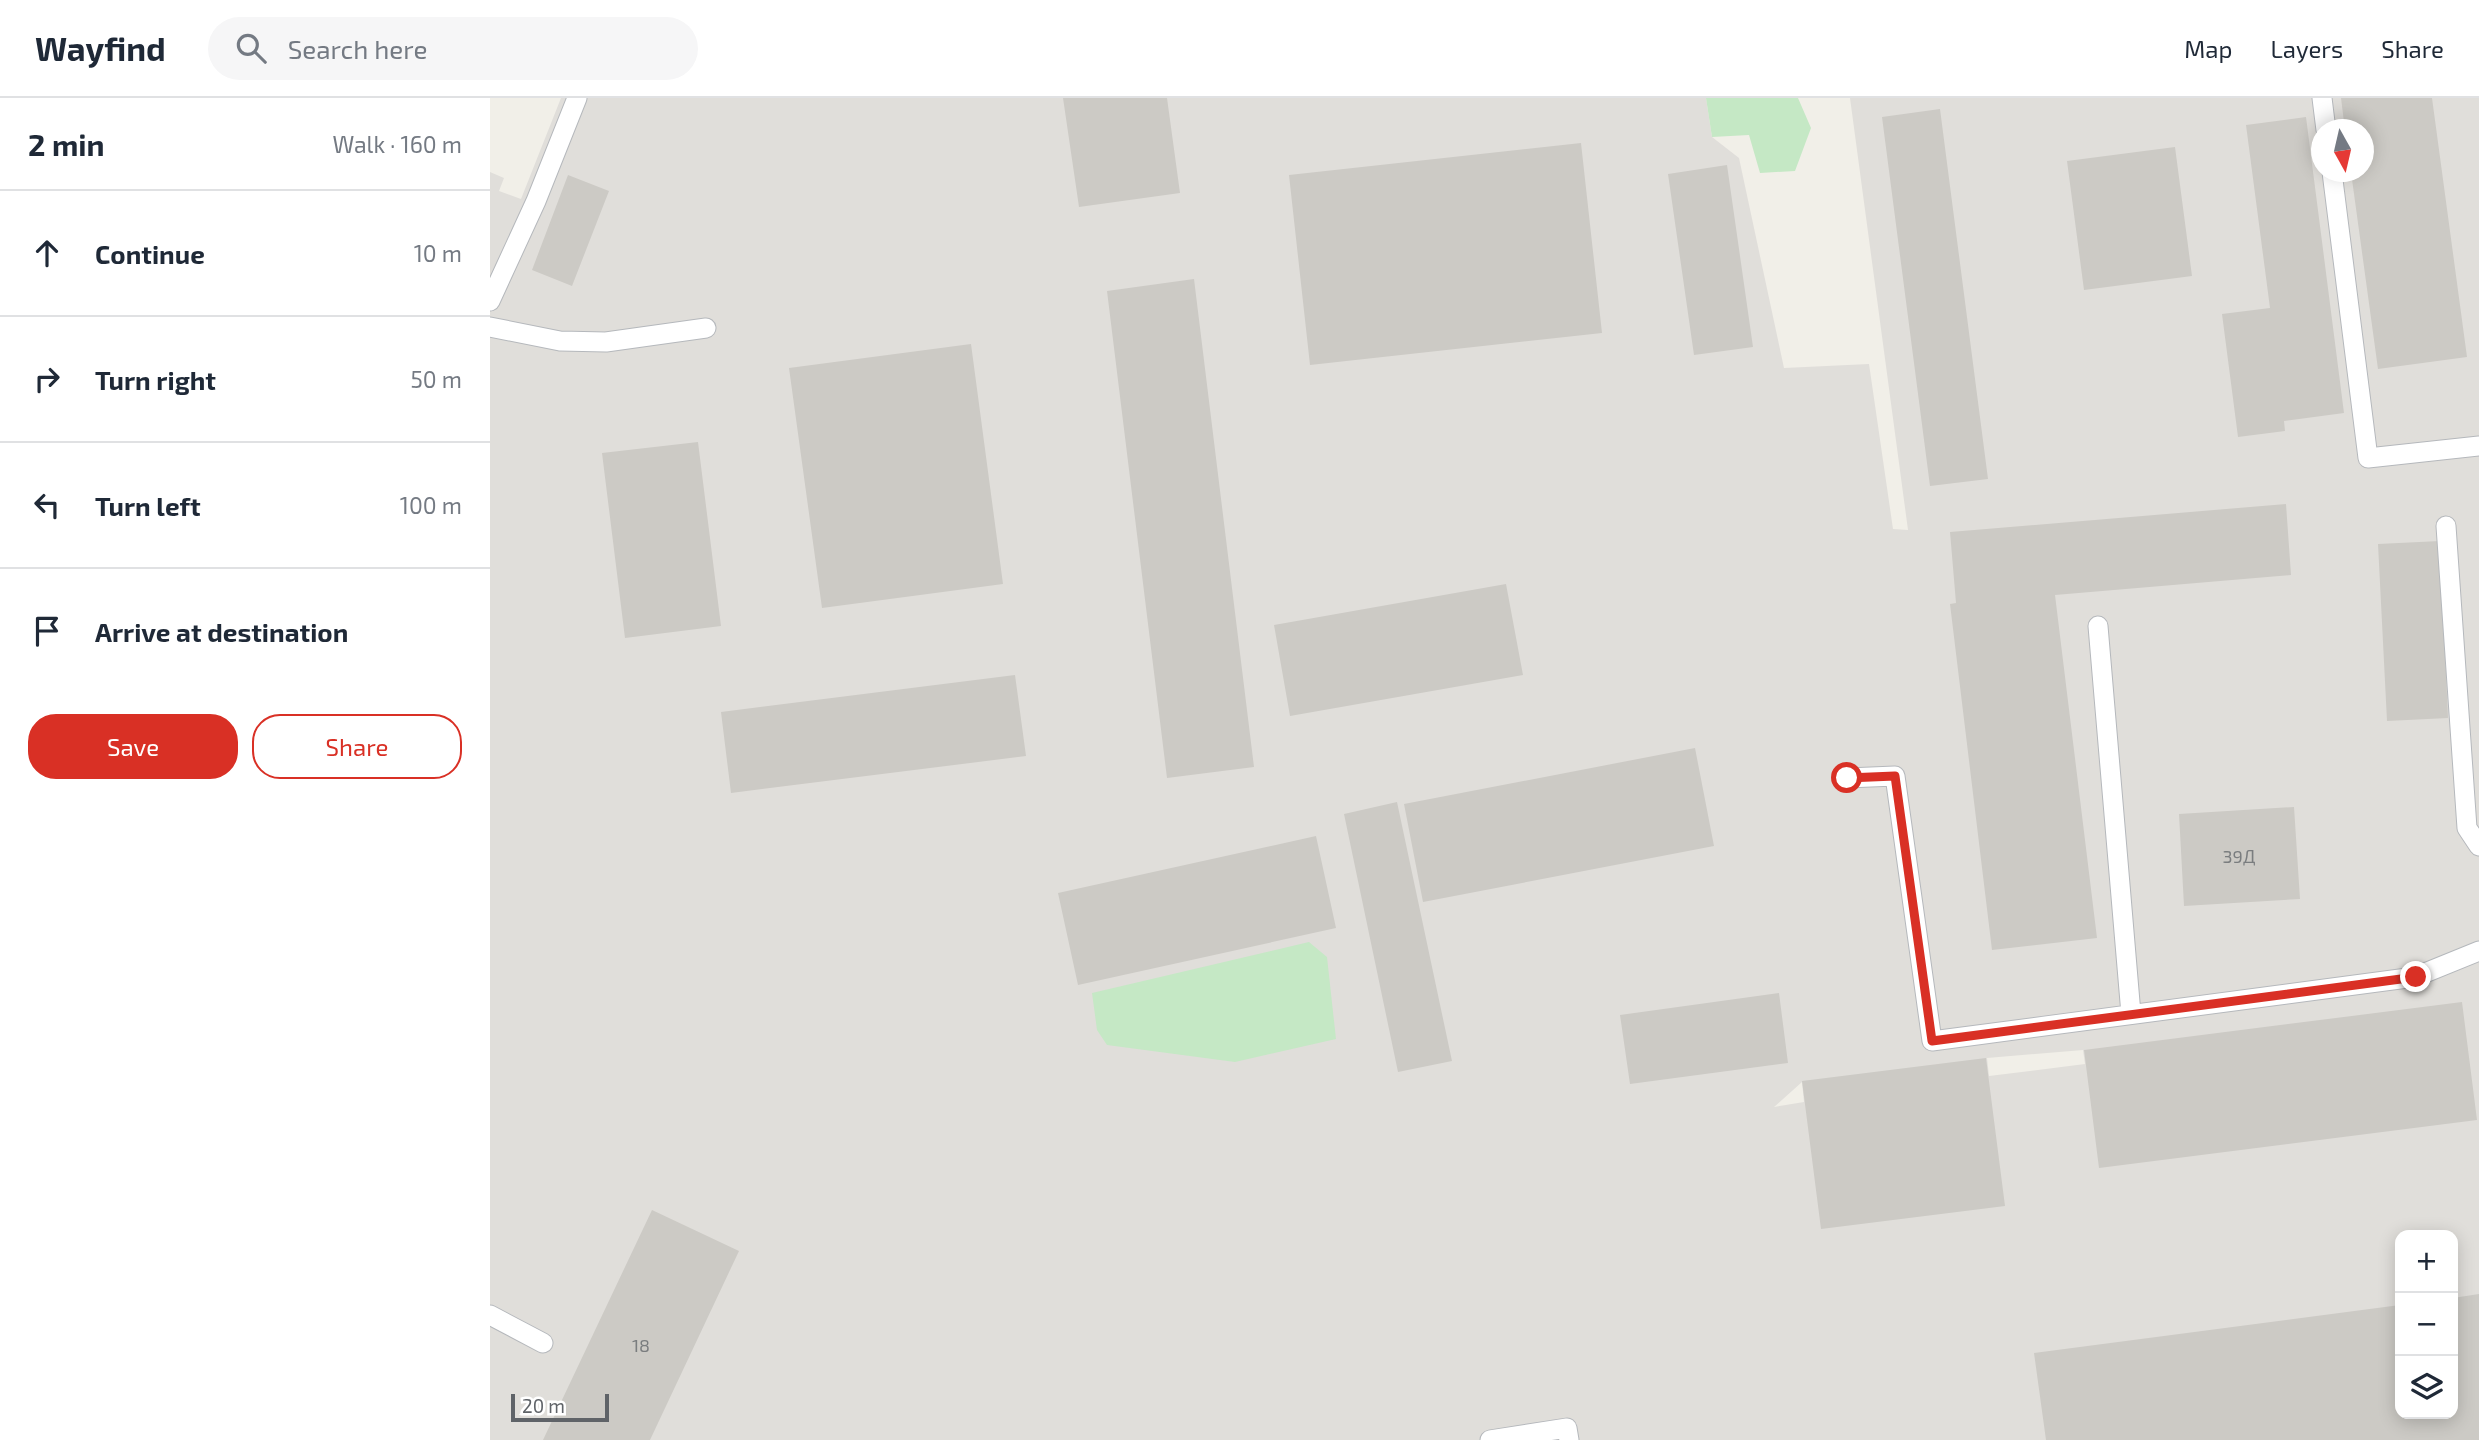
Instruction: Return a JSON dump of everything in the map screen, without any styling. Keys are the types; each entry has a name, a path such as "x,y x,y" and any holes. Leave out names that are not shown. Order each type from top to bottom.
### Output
{"lane":[{"path":"490,301 536,201 577,98"},
{"path":"2322,98 2325,119"},
{"path":"2333,182 2368,458 2479,446"},
{"path":"490,327 560,341 606,342 706,328"},
{"path":"2446,526 2468,828 2479,846"},
{"path":"2098,626 2130,1014"},
{"path":"1847,778 1895,776 1932,1041 2416,977 2479,951"},
{"path":"490,1315 543,1343"},
{"path":"1490,1440 1567,1428 1569,1440"}],"shaded area":[{"path":"561,98 1706,98 1712,137 1739,158 1784,368 1869,364 1893,529 1908,530 1850,98 2479,98 2479,1440 490,1440 490,172 504,178 499,191 521,199","holes":["2083,1050 2085,1064 1989,1076 1987,1058","1802,1082 1804,1102 1774,1107"]}],"green space":[{"path":"1706,98 1798,98 1811,128 1795,171 1760,173 1749,135 1712,137"},
{"path":"1309,942 1327,957 1336,1039 1235,1062 1107,1045 1097,1030 1092,993"}],"building":[{"path":"1063,98 1167,98 1180,193 1079,207"},
{"path":"2341,98 2432,98 2467,357 2378,369 2352,182 2374,182 2374,119 2344,119"},
{"path":"1940,109 1988,479 1930,486 1882,117"},
{"path":"2306,117 2311,182 2314,182 2344,413 2284,421 2285,431 2238,437 2222,314 2270,308 2246,125"},
{"path":"1581,143 1602,333 1310,365 1289,175"},
{"path":"2175,147 2192,276 2084,290 2067,161"},
{"path":"1727,165 1753,347 1694,355 1668,174"},
{"path":"568,175 609,191 572,286 532,270"},
{"path":"1194,279 1254,767 1167,778 1107,291"},
{"path":"971,344 1003,584 822,608 789,368"},
{"path":"698,442 721,626 625,638 602,453"},
{"path":"2286,504 2291,575 2055,595 2097,938 1992,950 1950,604 1956,603 1950,532"},
{"path":"2440,541 2448,718 2387,721 2378,544"},
{"path":"1506,584 1523,675 1290,716 1274,625"},
{"path":"1015,675 1026,756 731,793 721,712"},
{"path":"1695,748 1714,846 1423,902 1404,804"},
{"path":"1397,802 1452,1061 1398,1072 1344,814"},
{"path":"2294,807 2300,899 2184,906 2179,814"},
{"path":"1316,836 1336,928 1078,985 1058,893"},
{"path":"1779,993 1788,1063 1630,1084 1620,1015"},
{"path":"2462,1002 2477,1120 2099,1168 2084,1050"},
{"path":"1986,1058 2005,1206 1821,1229 1802,1081"},
{"path":"652,1210 739,1251 650,1440 543,1440"},
{"path":"2479,1294 2479,1440 2046,1440 2034,1353 2395,1306 2395,1419 2458,1419 2458,1297"}],"route":[{"path":"1847,778 1895,776 1932,1041 2416,977"}]}
